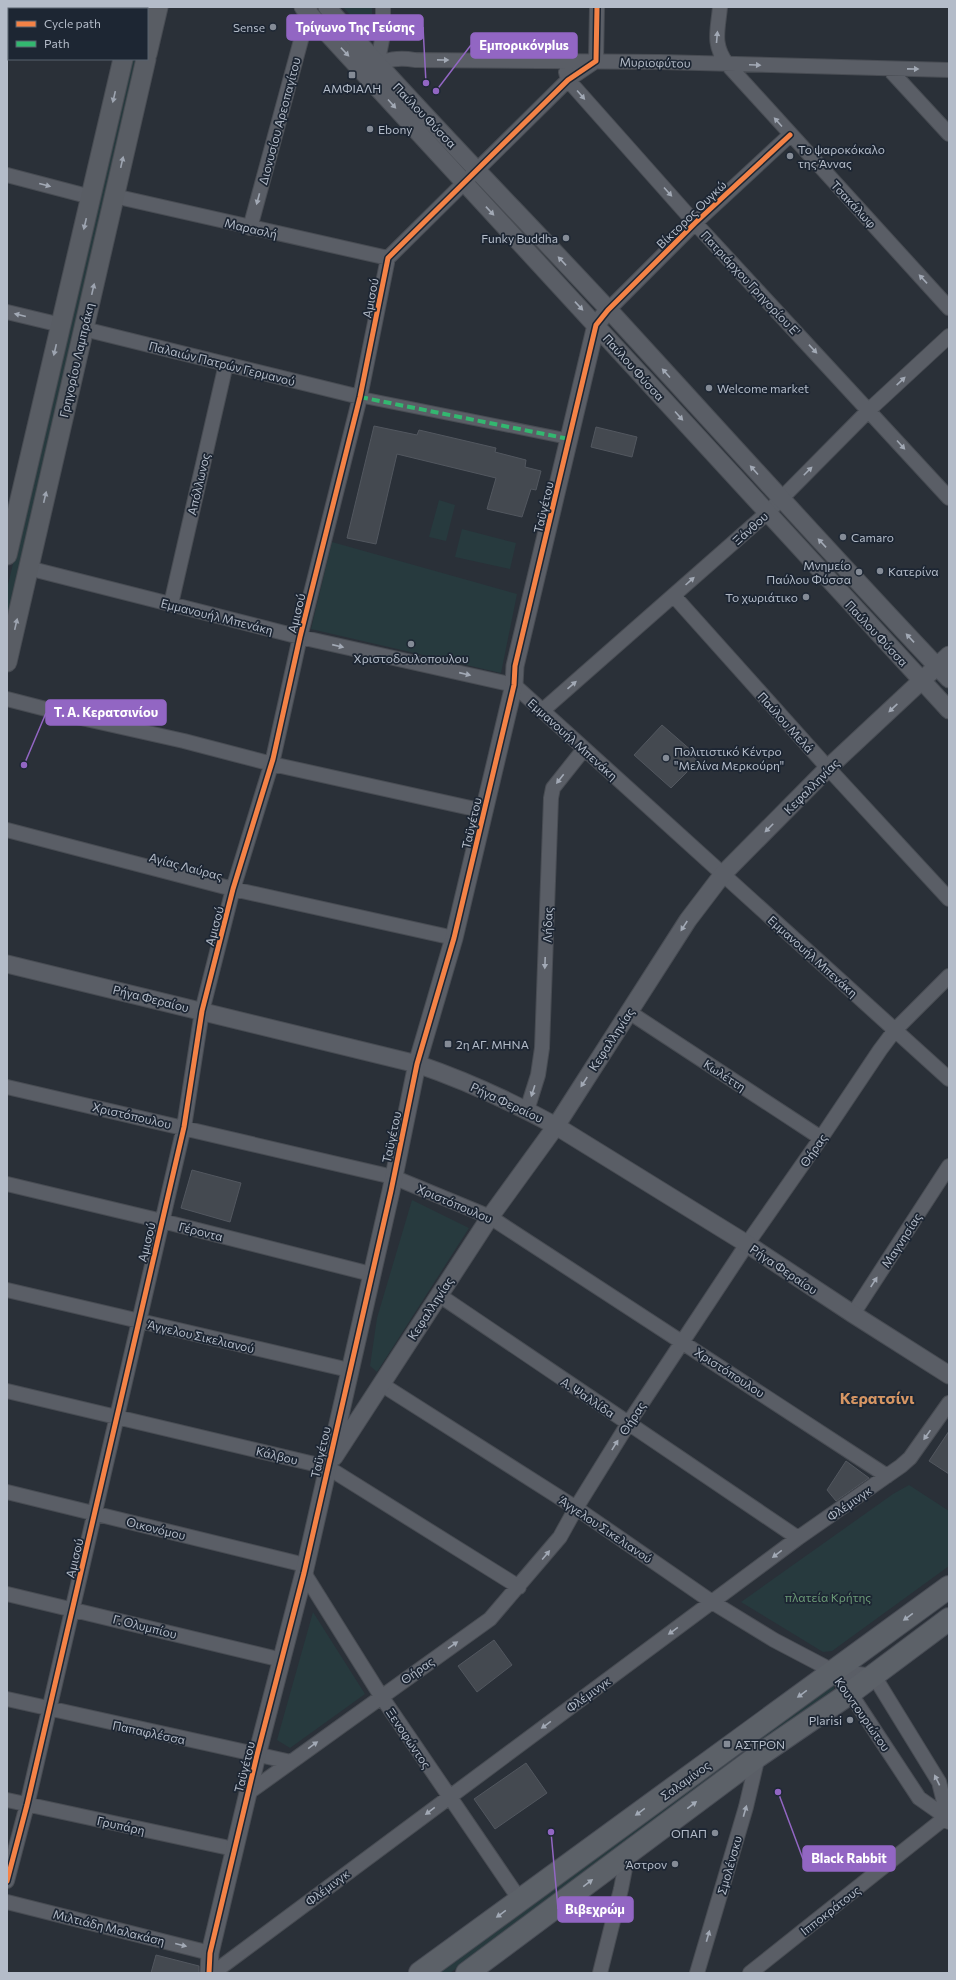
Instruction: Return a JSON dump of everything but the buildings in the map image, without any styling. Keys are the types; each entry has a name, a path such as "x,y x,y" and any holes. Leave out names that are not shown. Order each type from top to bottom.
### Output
{"main road":[{"path":"148,50 158,7"},
{"name":"Γρηγορίου Λαμπράκη","path":"7,555 123,60"},
{"name":"Γρηγορίου Λαμπράκη","path":"7,662 146,60"},
{"name":"Σαλαμίνος","path":"420,1973 949,1587"},
{"name":"Σαλαμίνος","path":"466,1973 491,1963 628,1853 758,1756 874,1676 949,1619"}],"street":[{"path":"371,70 384,35 383,7"},
{"path":"388,258 568,80 596,61 597,7"},
{"name":"Τσακάλωφ","path":"720,7 717,45 720,55 790,135 949,308"},
{"path":"307,9 330,11"},
{"name":"Παύλου Φύσσα","path":"307,9 477,169 936,667 949,679"},
{"name":"Διονυσίου Αρεοπαγίτου","path":"250,228 307,9"},
{"name":"Παύλου Φύσσα","path":"330,11 371,70 463,183 596,325 949,710"},
{"name":"Μυριοφύτου","path":"371,70 401,57 414,60 596,61 949,70"},
{"name":"Πατριάρχου Γρηγορίου Ε'","path":"563,62 568,80 695,223 949,498"},
{"path":"889,69 949,134"},
{"name":"Βίκτορος Ουγκώ","path":"608,310 695,223 790,135"},
{"path":"7,176 91,197"},
{"name":"Μαρασλή","path":"114,196 388,258"},
{"name":"Αμισού","path":"7,1881 27,1805 184,1126 202,1011 234,889 272,764 300,637 360,397 388,258"},
{"name":"Ταϋγέτου","path":"209,1973 210,1953 257,1755 304,1569 394,1177 416,1064 454,938 514,685 516,666 596,325 608,310"},
{"path":"7,312 61,325"},
{"name":"Παλαιών Πατρών Γερμανού","path":"84,329 360,397"},
{"name":"Ξάνθου","path":"542,711 767,513 780,498 869,410 949,336"},
{"name":"Απόλλωνος","path":"171,604 226,364"},
{"path":"360,397 570,438"},
{"name":"Εμμανουήλ Μπενάκη","path":"28,568 300,637 514,685 949,1079"},
{"name":"Παύλου Μελά","path":"674,596 828,768 949,899"},
{"name":"Κεφαλληνίας","path":"327,1467 490,1217 556,1126 688,920 722,874 828,768 949,655"},
{"path":"7,699 77,717 184,741 272,764 484,811"},
{"name":"Λήδας","path":"527,1110 538,1075 542,1048 551,798 553,788 584,749"},
{"name":"Αγίας Λαύρας","path":"7,830 234,889 454,938"},
{"name":"Ρήγα Φεραίου","path":"7,964 416,1064 440,1072 527,1110 556,1126 747,1244 949,1375"},
{"name":"Θήρας","path":"248,1793 490,1619 519,1587 560,1537 576,1508 628,1424 747,1244 895,1030 949,976"},
{"name":"Κωλέττη","path":"629,1012 821,1138"},
{"name":"Χριστόπουλου","path":"7,1087 184,1126 394,1177 490,1217 683,1341 888,1476"},
{"name":"Μαγνησίας","path":"853,1314 949,1166"},
{"name":"Γέροντα","path":"7,1184 162,1220 371,1274"},
{"name":"Άγγελου Σικελιανού","path":"7,1290 349,1370"},
{"name":"Α. Ψαλλίδα","path":"439,1295 798,1538"},
{"name":"Άγγελου Σικελιανού","path":"381,1384 576,1508 712,1602 774,1640 833,1672"},
{"name":"Κάλβου","path":"7,1392 327,1467 519,1587"},
{"name":"Φλέμινγκ","path":"213,1973 798,1538 888,1476 910,1458 949,1403"},
{"name":"Οικονόμου","path":"7,1492 95,1512 304,1569"},
{"name":"Ξενοφώντος","path":"304,1569 381,1696 520,1900"},
{"name":"Γ. Ολυμπίου","path":"7,1594 282,1660"},
{"name":"Κουντουριώτου","path":"833,1672 874,1676"},
{"name":"Κουντουριώτου","path":"833,1672 850,1693 920,1798 948,1820"},
{"path":"874,1676 939,1782 948,1820"},
{"name":"Παπαφλέσσα","path":"7,1699 48,1710 291,1762"},
{"name":"Σμολένσκυ","path":"697,1973 746,1806 758,1756"},
{"name":"Γρυπάρη","path":"7,1800 234,1850"},
{"name":"Ιπποκράτους","path":"750,1973 948,1820"},
{"path":"600,1973 621,1889 628,1853"},
{"name":"Μιλτιάδη Μαλακάση","path":"7,1902 210,1953"}],"green space":[{"path":"343,7 372,7 372,23 363,29"},
{"path":"132,60 137,60 7,661 7,589"},
{"path":"439,500 455,505 446,541 429,537"},
{"path":"462,529 516,543 510,569 455,557"},
{"path":"332,542 517,594 501,673 311,629"},
{"path":"412,1200 469,1228 377,1372 370,1366 377,1318"},
{"name":"πλατεία Κρήτης","path":"909,1485 949,1511 949,1566 832,1651 823,1652 741,1602 893,1494"},
{"path":"313,1612 365,1694 290,1748 277,1740"},
{"path":"834,1684 834,1689 450,1973 434,1973"}],"marked path":[{"path":"360,397 569,439"}],"cycle path":[{"path":"7,1881 27,1805 184,1127 202,1011 233,889 273,759 300,637 360,397 388,258 568,80 596,61 597,7"},
{"path":"209,1973 210,1953 257,1755 304,1573 391,1191 417,1064 454,938 514,685 515,666 596,325 608,310 695,223 790,135"}],"place":[{"name":"Sense","path":"273,27"},
{"name":"ΑΜΦΙΑΛΗ","path":"352,75"},
{"name":"Τρίγωνο Της Γεύσης","path":"426,83"},
{"name":"Εμπορικόνplus","path":"436,91"},
{"name":"Ebony","path":"370,129"},
{"name":"Το ψαροκόκαλο της Άννας","path":"790,156"},
{"name":"Funky Buddha","path":"566,238"},
{"name":"Welcome market","path":"709,388"},
{"name":"Camaro","path":"843,537"},
{"name":"Κατερίνα","path":"880,571"},
{"name":"Μνημείο Παύλου Φύσσα","path":"859,572"},
{"name":"Το χωριάτικο","path":"806,597"},
{"name":"Χριστοδουλοπουλου","path":"411,644"},
{"name":"Πολιτιστικό Κέντρο \"Μελίνα Μερκούρη\"","path":"666,758"},
{"name":"Τ. Α. Κερατσινίου","path":"24,765"},
{"name":"2η ΑΓ. ΜΗΝΑ","path":"448,1044"},
{"name":"Plarisi","path":"850,1720"},
{"name":"ΑΣΤΡΟΝ","path":"727,1744"},
{"name":"Black Rabbit","path":"778,1792"},
{"name":"Βιβεχρώμ","path":"551,1832"},
{"name":"ΟΠΑΠ","path":"715,1833"},
{"name":"Άστρον","path":"675,1864"}],"district":[{"name":"Κερατσίνι","path":"877,1397"}]}
